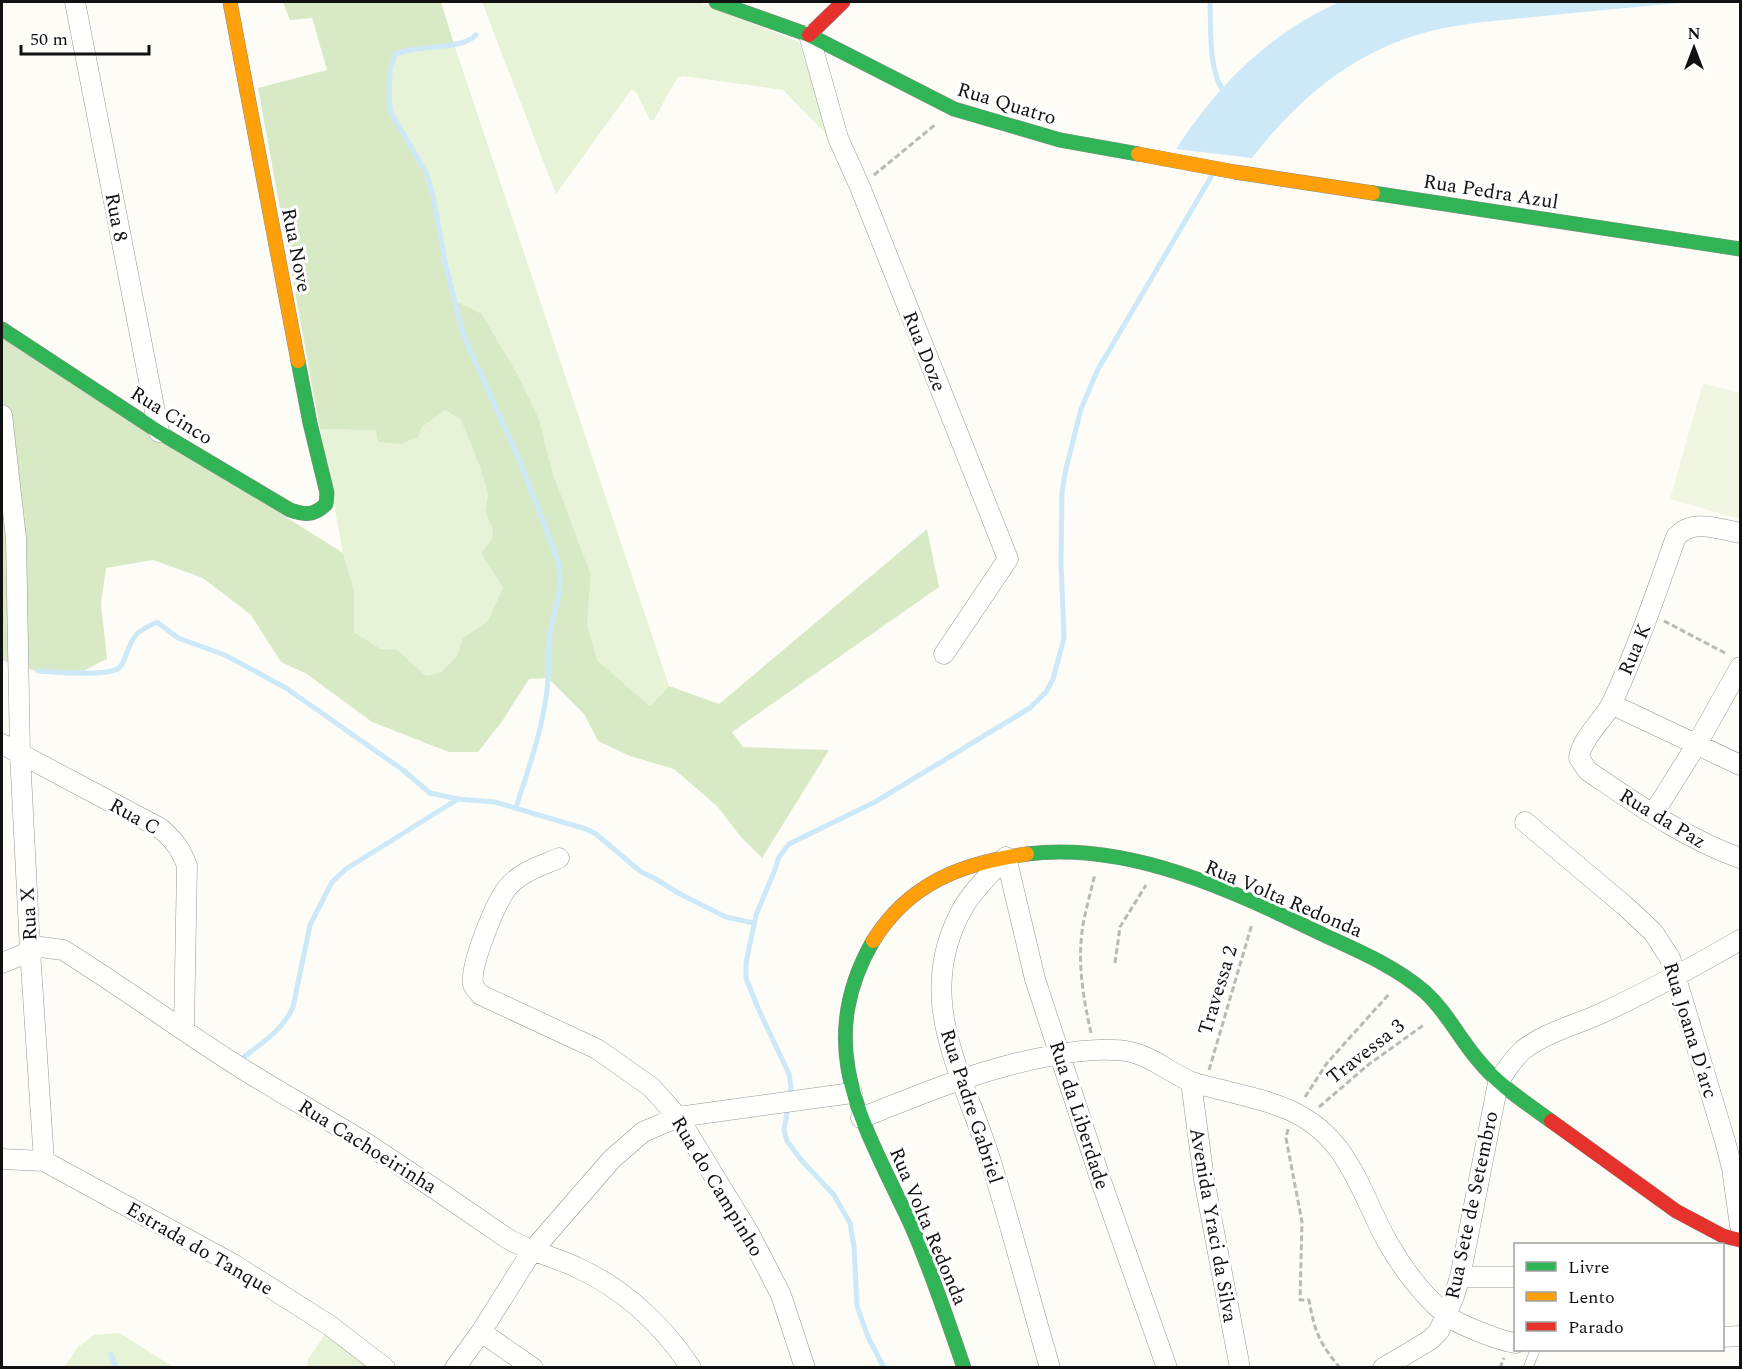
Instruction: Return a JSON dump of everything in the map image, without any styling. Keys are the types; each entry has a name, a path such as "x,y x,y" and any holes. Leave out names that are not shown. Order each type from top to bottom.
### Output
{"street":[{"name":"Rua 8","path":"75,2 159,432"},
{"name":"Rua Nove","path":"230,2 310,423 327,494 326,504"},
{"name":"Rua Quatro","path":"716,2 809,35 954,110 1060,140 1235,172"},
{"path":"809,35 843,2"},
{"name":"Rua Doze","path":"809,35 838,138 860,187 1008,559 944,654"},
{"name":"Rua Pedra Azul","path":"1235,172 1740,249"},
{"name":"Rua Cinco","path":"2,329 159,432 290,510 306,515 318,513 326,504"},
{"name":"Rua X","path":"2,415 16,538 20,754 44,1161"},
{"name":"Rua K","path":"1588,771 1581,763 1580,754 1611,704 1649,613 1676,537 1682,531 1701,525 1740,533"},
{"path":"1653,814 1697,744 1735,661"},
{"path":"1611,704 1740,765"},
{"name":"Rua C","path":"2,744 160,828 174,839 182,850 187,866 184,1029"},
{"name":"Rua da Paz","path":"1588,771 1675,829 1716,850 1740,858"},
{"name":"Rua Joana D'arc","path":"1525,822 1653,932 1670,958 1725,1141 1732,1168 1740,1226"},
{"name":"Rua Volta Redonda","path":"964,1368 913,1230 861,1118 852,1093 844,1030 852,986 863,958 879,930 893,912 926,885 954,871 980,862 1006,857 1037,852 1100,855 1137,862 1258,903 1376,959 1405,976 1425,992 1443,1011 1476,1059 1498,1083 1676,1211 1723,1236 1740,1240"},
{"name":"Rua da Liberdade","path":"1006,857 1035,979 1101,1181 1167,1368"},
{"name":"Rua Padre Gabriel","path":"1006,857 983,881 965,905 953,930 941,979 942,1004 945,1032 990,1159 1050,1368"},
{"name":"Rua do Campinho","path":"559,858 527,872 508,888 486,926 473,976 473,986 481,995 597,1049 651,1087 678,1117 749,1233 781,1294 805,1368"},
{"path":"1498,1083 1508,1066 1523,1050 1538,1041 1674,977 1740,940"},
{"name":"Rua Cachoeirinha","path":"30,950 41,947 63,950 249,1073 382,1154 508,1238 532,1251 598,1277 623,1294 663,1331 685,1366"},
{"path":"2,963 30,950"},
{"path":"861,1118 915,1095 994,1068 1060,1054 1094,1050 1132,1052 1197,1084 1268,1102 1301,1115 1316,1124 1339,1149 1361,1184 1388,1243 1409,1275 1446,1315 1476,1330 1514,1343"},
{"name":"Rua Sete de Setembro","path":"1383,1368 1430,1340 1439,1331 1446,1315 1460,1277 1498,1083"},
{"name":"Avenida Yraci da Silva","path":"1197,1084 1204,1179 1240,1368"},
{"path":"455,1368 481,1332 532,1251 574,1201 628,1143 659,1124 678,1117 852,1093"},
{"name":"Estrada do Tanque","path":"2,1159 44,1161 233,1264 329,1325 385,1368"},
{"path":"1460,1277 1514,1277"},
{"path":"481,1332 533,1368"},
{"path":"1724,1337 1740,1336"}],"lane":[{"path":"1528,1368 1535,1351"}],"path":[{"path":"860,187 954,110"},
{"path":"1649,613 1735,661"},
{"path":"1094,1050 1081,990 1081,950 1083,925 1100,855"},
{"path":"1115,963 1120,927 1156,868"},
{"name":"Travessa 2","path":"1197,1084 1258,903"},
{"path":"1340,1368 1321,1344 1309,1300 1300,1300 1302,1222 1286,1138 1287,1130 1301,1115 1327,1063 1405,976"},
{"name":"Travessa 3","path":"1301,1115 1443,1011"}],"green space":[{"path":"283,2 441,2 454,44 405,50 395,54 390,71 391,113 418,156 431,186 455,301 482,314 519,377 539,419 552,471 591,575 587,624 597,660 650,706 669,686 719,704 927,529 939,587 732,732 743,747 829,750 762,858 741,837 717,806 674,769 630,756 598,741 584,714 548,678 529,679 503,720 478,752 449,752 372,722 307,674 281,662 251,615 203,578 153,560 106,568 101,604 107,659 77,674 70,675 39,672 2,660 2,338 343,553 354,590 354,632 380,649 398,650 426,676 441,672 457,656 463,638 487,622 503,588 481,553 492,539 493,529 485,512 488,494 461,420 445,410 421,428 418,437 401,444 378,442 376,430 320,429 258,88 327,70 312,18 290,20"},
{"path":"482,2 698,2 799,42 832,140 783,90 683,76 677,78 654,120 650,120 636,92 631,90 556,194"},
{"path":"454,44 669,686 650,706 597,660 587,624 591,575 552,471 539,419 519,377 482,314 455,302 431,186 426,172 391,113 390,71 395,54 405,50"},
{"path":"1703,383 1740,393 1740,519 1670,499"},
{"path":"444,410 461,420 480,467 488,494 485,512 493,529 492,539 481,553 503,588 487,622 463,638 457,656 441,672 426,676 398,650 380,650 354,632 354,590 343,553 320,429 421,428"},
{"path":"327,1332 368,1367 307,1368 308,1359"},
{"path":"120,1333 173,1367 64,1367 78,1347 94,1335"}],"water":[{"path":"1339,2 1692,2 1478,23 1439,29 1410,37 1383,48 1334,76 1291,113 1252,158 1176,149 1210,103 1247,63 1289,30"}],"waterway":[{"path":"1210,2 1213,62 1225,93"},
{"path":"476,35 460,43 395,54 390,70 389,99 391,113 426,172 463,334 521,464 558,561 560,572 558,598 550,633 544,711 516,808"},
{"path":"789,1098 791,1087 789,1074 746,978 746,963 756,915 779,857 789,844 875,802 1030,708 1046,692 1053,679 1064,638 1061,563 1062,492 1081,409 1097,371 1211,177"},
{"path":"38,671 80,673 113,671 122,665 137,634 157,622 178,638 225,655 286,688 403,770 430,793 458,799 495,802 586,829 596,834 641,872 680,894 726,917 754,923"},
{"path":"244,1057 278,1029 289,1015 293,1007 310,925 332,882 346,869 458,799"},
{"path":"788,1108 784,1130 787,1141 802,1161 834,1195 850,1223 854,1247 857,1306 868,1337 884,1368"},
{"path":"111,1354 116,1368"}],"traffic: fast":[{"path":"716,2 809,35 954,109 1060,140 1138,154"},
{"path":"1373,193 1740,249"},
{"path":"2,329 159,432 290,510 309,513 317,511 326,504 327,493 298,361"},
{"path":"1027,854 1066,852 1105,855 1181,874 1256,903 1378,961 1425,992 1440,1008 1486,1069 1512,1093 1551,1121"},
{"path":"873,941 855,980 846,1017 846,1053 852,1087 863,1121 912,1227 940,1297 964,1368"}],"traffic: slow":[{"path":"230,2 298,361"},
{"path":"1138,154 1235,172 1373,193"},
{"path":"873,941 903,904 920,890 939,879 981,863 1027,854"}],"traffic: jam":[{"path":"809,35 843,2"},
{"path":"1551,1121 1676,1211 1723,1236 1740,1240"}]}
